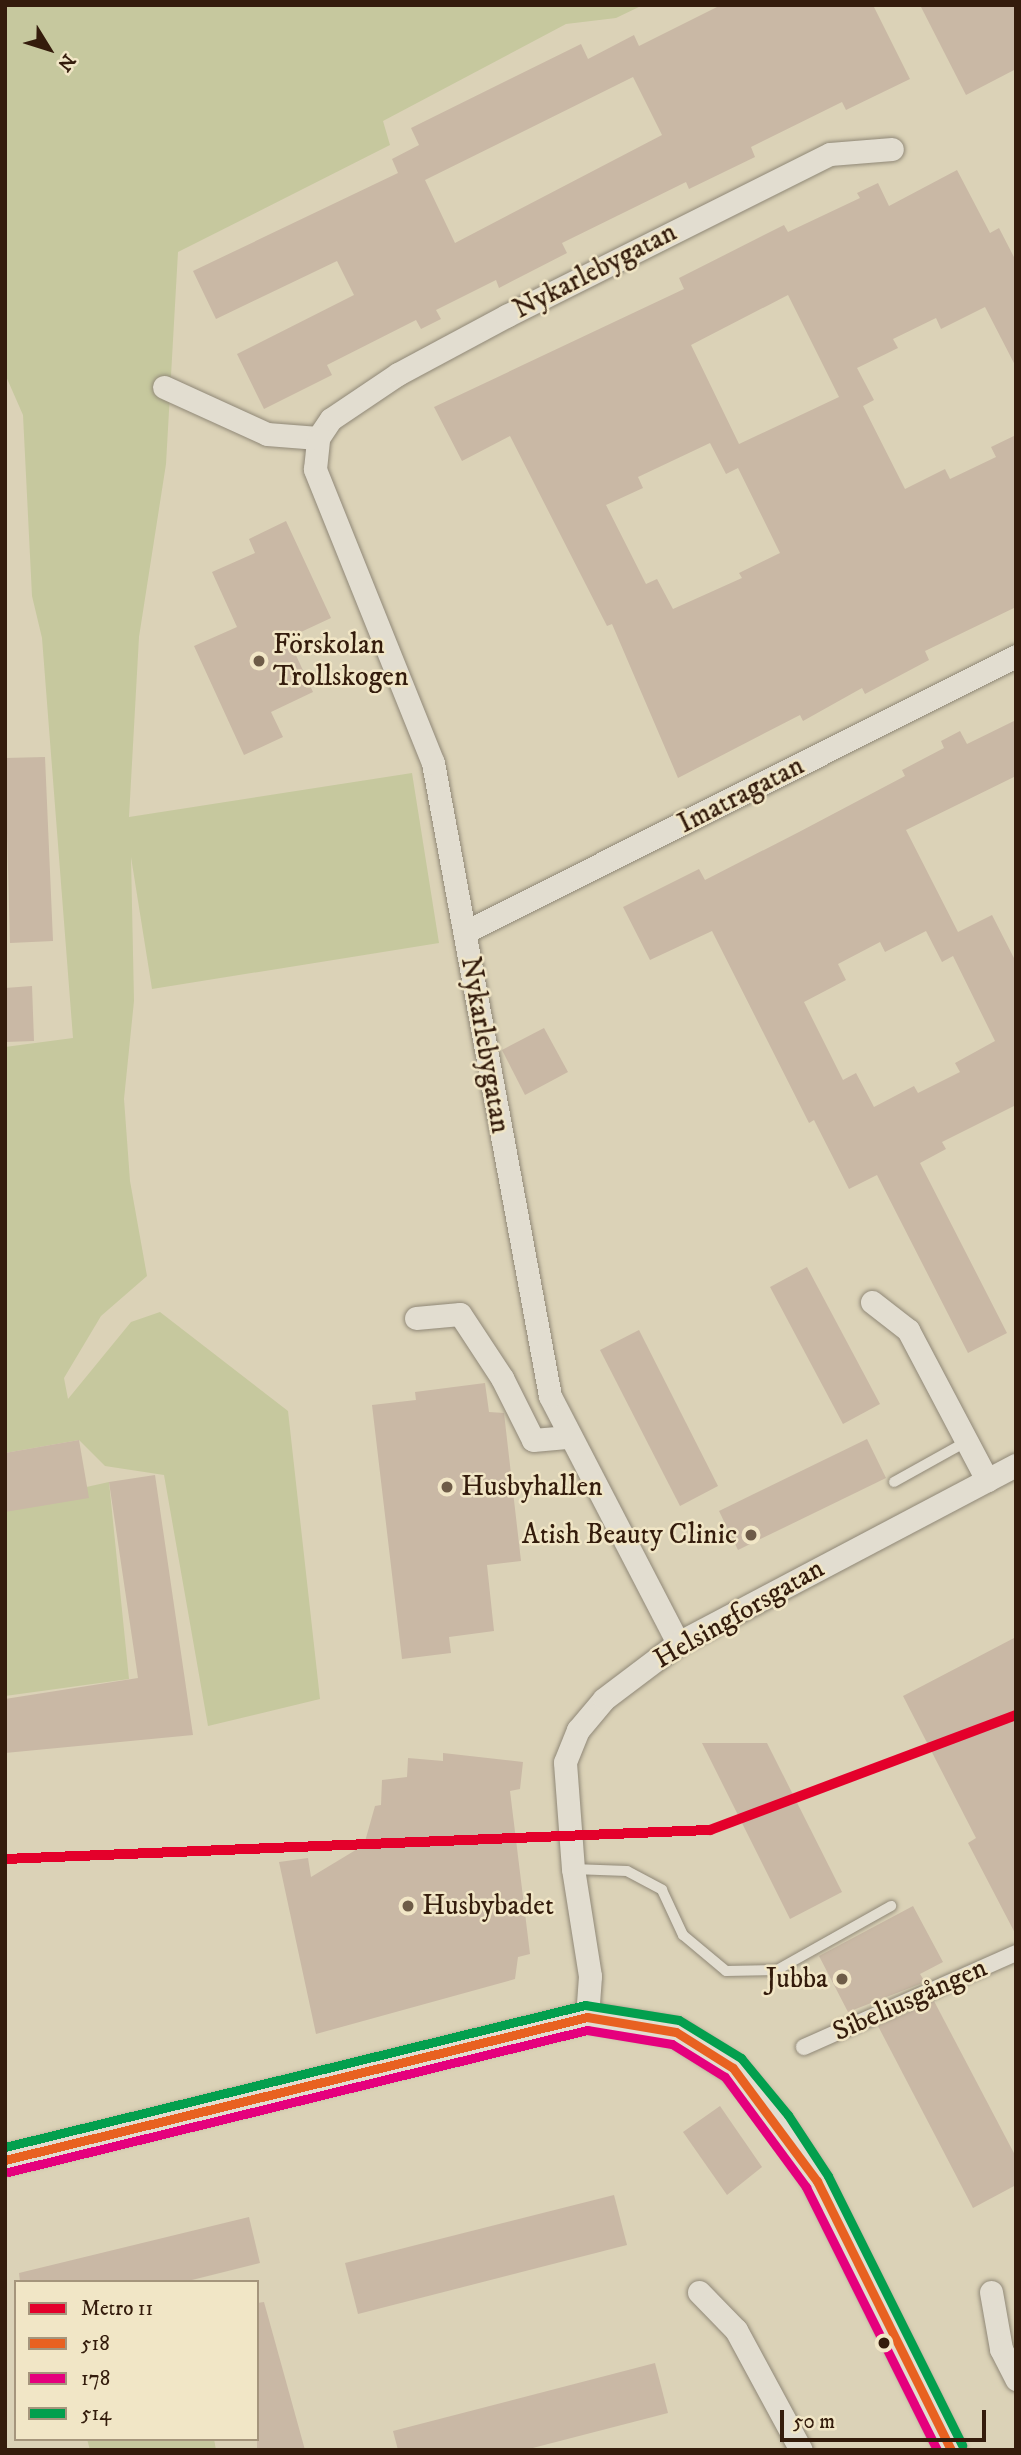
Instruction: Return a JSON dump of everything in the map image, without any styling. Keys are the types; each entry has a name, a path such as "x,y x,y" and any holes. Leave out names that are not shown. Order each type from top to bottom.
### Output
{"street":[{"name":"Nykarlebygatan","path":"678,1643 550,1396 433,763 315,469 318,438 331,419 398,374 506,316 830,154 892,149"},
{"path":"164,387 267,434 318,438"},
{"name":"Imatragatan","path":"465,932 1016,656"},
{"path":"872,1302 908,1330 987,1480"},
{"path":"416,1318 460,1314 502,1378 533,1440 569,1437"},
{"name":"Helsingforsgatan","path":"587,2017 590,1976 573,1869 565,1762 578,1730 604,1699 678,1643 1016,1465"},
{"name":"Sibeliusgången","path":"804,2047 1016,1954"},
{"path":"5,2160 587,2017 676,2032 733,2068 817,2181 951,2450"},
{"path":"699,2292 736,2330 801,2450"},
{"path":"991,2292 1001,2349 1016,2379"}],"lane":[{"path":"894,1482 966,1441"},
{"path":"573,1869 627,1871 662,1890 683,1935 726,1971 777,1970 891,1906"}],"green space":[{"path":"5,5 643,5 616,18 566,24 383,121 390,145 178,252 166,464 139,637 129,817 412,773 439,943 152,989 131,857 134,1001 124,1099 130,1181 147,1276 101,1316 64,1378 68,1399 131,1322 160,1312 288,1411 320,1699 208,1726 164,1475 105,1466 79,1440 5,1453 5,1047 73,1038 42,638 32,596 23,415 5,374"},
{"path":"109,1482 129,1679 5,1696 5,1505"},
{"path":"88,2441 214,2441 216,2450 90,2450"}],"building":[{"path":"721,5 873,5 910,79 846,110 842,102 751,147 755,157 689,189 686,182 562,243 567,253 499,288 496,280 436,310 441,319 421,329 416,320 327,365 332,375 264,409 237,354 354,295 337,261 216,319 193,271 398,173 392,159 419,145 411,128 581,44 588,59 634,35 639,46","holes":["633,77 662,135 455,243 425,180"]},
{"path":"920,5 1016,5 1016,69 966,95"},
{"path":"957,170 990,233 999,228 1016,261 1016,367 985,307 941,329 936,318 893,339 898,348 857,368 874,400 863,406 905,489 945,469 950,479 996,457 991,447 1016,435 1016,607 925,651 929,660 865,694 862,688 803,721 800,715 678,778 612,624 607,626 510,436 462,461 434,407 684,289 679,278 784,225 788,232 860,198 857,193 878,183 889,206","holes":["788,295 839,397 739,444 691,345","710,443 726,474 738,468 780,553 739,573 742,578 673,609 657,579 646,584 606,505 643,488 638,477"]},
{"name":"Förskolan Trollskogen","path":"286,521 331,618 288,638 313,692 271,712 283,737 244,755 194,646 237,627 212,572 255,553 249,539"},
{"path":"1016,720 1016,776 906,830 958,932 992,915 1016,962 1016,1105 942,1142 946,1149 920,1163 1007,1333 968,1353 877,1175 849,1189 814,1120 809,1123 712,931 650,960 623,907 699,869 705,880 799,832 905,776 902,770 944,748 941,741 960,731 967,744","holes":["926,931 942,962 953,956 995,1041 955,1063 960,1072 918,1093 914,1086 874,1107 856,1073 843,1080 804,1002 846,980 838,964 880,942 885,952"]},
{"path":"45,757 53,941 10,943 5,758"},
{"path":"32,986 34,1041 5,1042 5,988"},
{"path":"544,1028 568,1072 525,1095 502,1050"},
{"path":"807,1267 880,1404 843,1424 770,1287"},
{"path":"639,1330 718,1486 680,1506 600,1350"},
{"name":"Husbyhallen","path":"485,1383 489,1412 504,1413 521,1561 487,1565 494,1631 449,1637 451,1653 402,1659 372,1405 416,1400 415,1392"},
{"path":"867,1439 886,1478 738,1550 719,1511"},
{"path":"79,1440 89,1498 5,1512 5,1453"},
{"path":"155,1475 193,1735 5,1753 5,1699 138,1678 109,1482"},
{"path":"1016,1637 1016,1935 968,1843 976,1838 903,1696"},
{"path":"702,1743 767,1743 842,1892 790,1919"},
{"name":"Husbybadet","path":"443,1753 523,1762 520,1789 510,1791 530,1954 518,1957 515,1979 316,2034 279,1862 308,1858 311,1877 364,1845 375,1806 381,1805 382,1780 407,1777 408,1758 443,1761"},
{"path":"913,1906 943,1962 920,1974 925,1982 848,2012 819,1956"},
{"path":"934,2001 1016,2157 1016,2185 973,2208 878,2026"},
{"path":"720,2106 762,2167 727,2195 683,2132"},
{"path":"614,2195 627,2245 358,2314 345,2263"},
{"path":"249,2217 260,2263 192,2280 20,2280 19,2273"},
{"path":"264,2302 305,2450 257,2450 259,2303"},
{"path":"655,2363 668,2413 525,2450 398,2450 393,2431"}],"metro line":[{"name":"11","path":"5,1859 710,1830 1016,1715"}],"transit line":[{"name":"514","path":"5,2147 585,2005 679,2020 741,2058 788,2115 828,2176 962,2445"},
{"name":"518","path":"5,2160 587,2017 676,2032 733,2068 817,2181 951,2450"},
{"name":"178","path":"8,2172 587,2030 672,2044 725,2077 806,2187 937,2450"}],"place":[{"name":"Förskolan Trollskogen","path":"259,661"},
{"name":"Husbyhallen","path":"447,1487"},
{"name":"Atish Beauty Clinic","path":"751,1535"},
{"name":"Husbybadet","path":"408,1906"},
{"name":"Jubba","path":"842,1979"}]}
